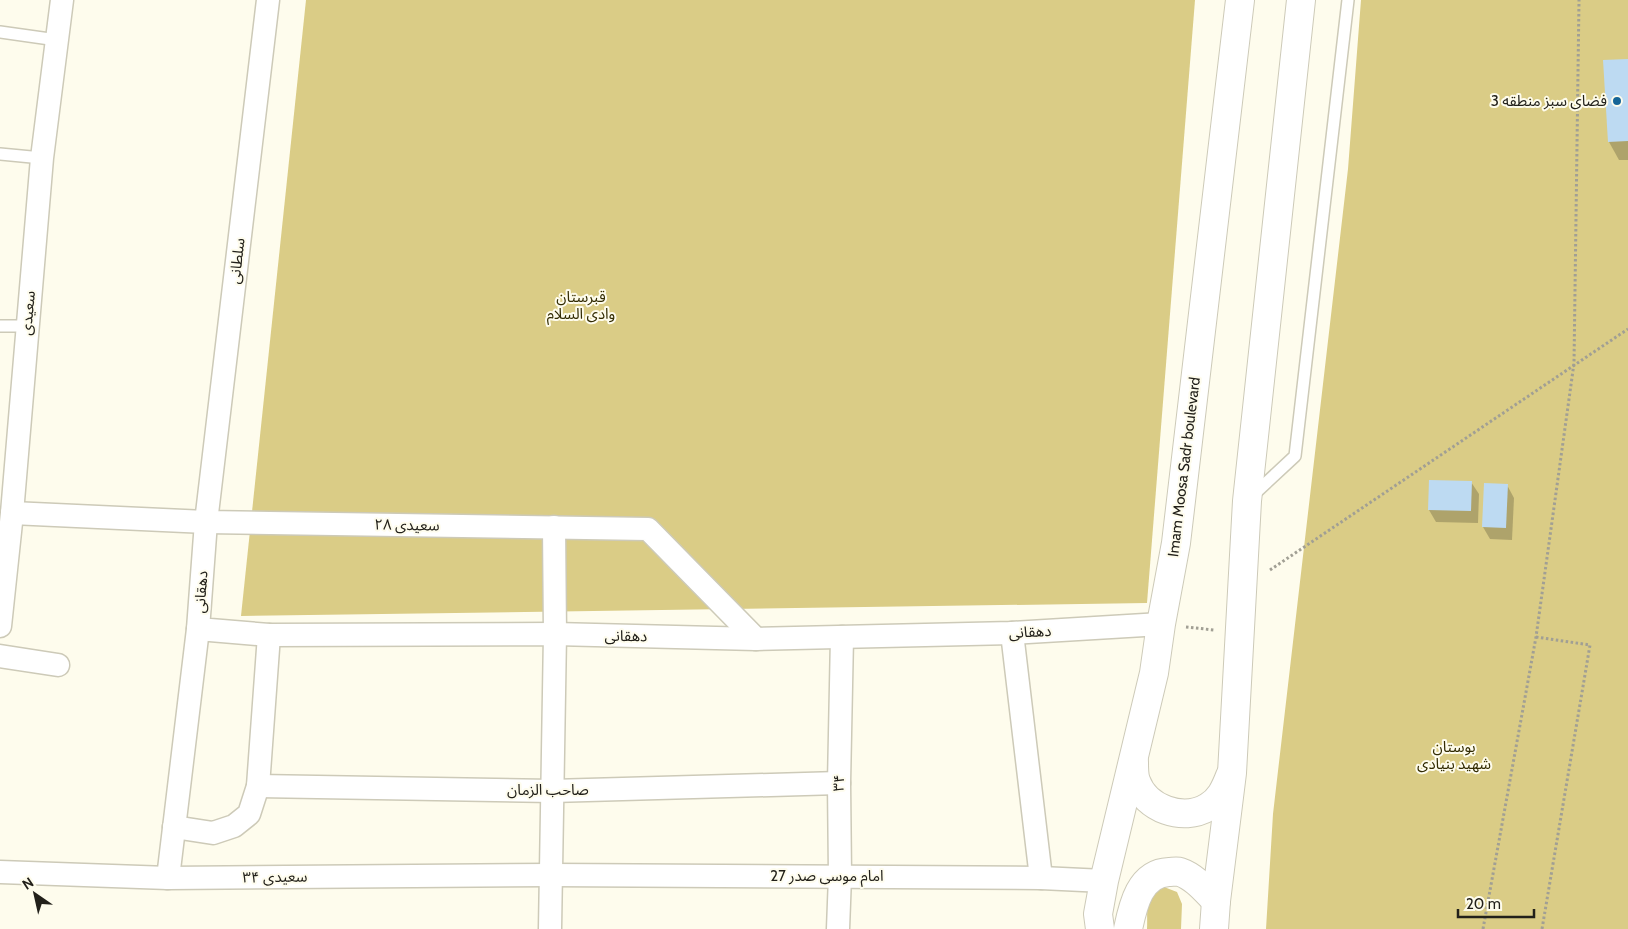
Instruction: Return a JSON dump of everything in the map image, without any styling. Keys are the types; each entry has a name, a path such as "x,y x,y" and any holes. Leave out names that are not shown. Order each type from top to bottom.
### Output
{"main road":[{"name":"Imam Moosa Sadr boulevard","path":"1100,929 1098,914 1104,881 1154,673 1176,543 1240,0"},
{"path":"1214,929 1232,773 1248,501 1301,0"},
{"path":"1133,760 1136,782 1148,800 1166,811 1187,814 1208,807 1224,793 1232,773"},
{"path":"1128,929 1141,886 1160,872 1180,872 1199,884 1216,901"}],"street":[{"name":"سعیدی","path":"0,626 6,513 27,326 42,158 62,0"},
{"name":"سلطانی","path":"206,522 268,0"},
{"name":"سعیدی ۲۸","path":"6,513 206,522 648,529 756,639"},
{"name":"دهقانی","path":"206,522 198,630 269,634 555,634 756,639 1012,633 1161,624"},
{"path":"550,929 555,634 554,527"},
{"path":"168,878 198,630"},
{"path":"1012,633 1041,878"},
{"path":"174,827 213,833 234,826 249,814 258,786 269,634"},
{"name":"۳۴","path":"838,929 842,637"},
{"path":"0,656 58,664"},
{"name":"صاحب الزمان","path":"258,786 552,791 839,783"},
{"name":"سعیدی ۳۴","path":"0,872 168,878 550,874"},
{"name":"امام موسی صدر 27","path":"550,874 1041,878 1104,881"}],"lane":[{"path":"1248,501 1295,456 1348,0"},
{"path":"0,32 57,40"},
{"path":"0,154 42,158"},
{"path":"0,326 27,326"}],"path":[{"path":"1483,929 1536,637 1574,363 1579,0"},
{"path":"1242,589 1628,329"},
{"path":"1161,624 1240,632"},
{"path":"1536,637 1590,645 1542,929"}],"green space":[{"name":"قبرستان وادی السلام","path":"306,0 1195,0 1147,603 241,616"},
{"name":"بوستان شهید بنیادی","path":"1361,0 1628,0 1628,929 1266,929 1273,814 1348,169"},
{"path":"1164,887 1177,892 1182,904 1181,929 1147,929 1147,909 1150,899 1157,891"}],"building":[{"name":"فضای سبز منطقه 3","path":"1628,59 1628,141 1608,142 1603,60"},
{"path":"1429,480 1472,481 1471,511 1428,510"},
{"path":"1484,483 1508,484 1506,528 1482,527"}],"place":[{"name":"فضای سبز منطقه 3","path":"1617,101"}]}
